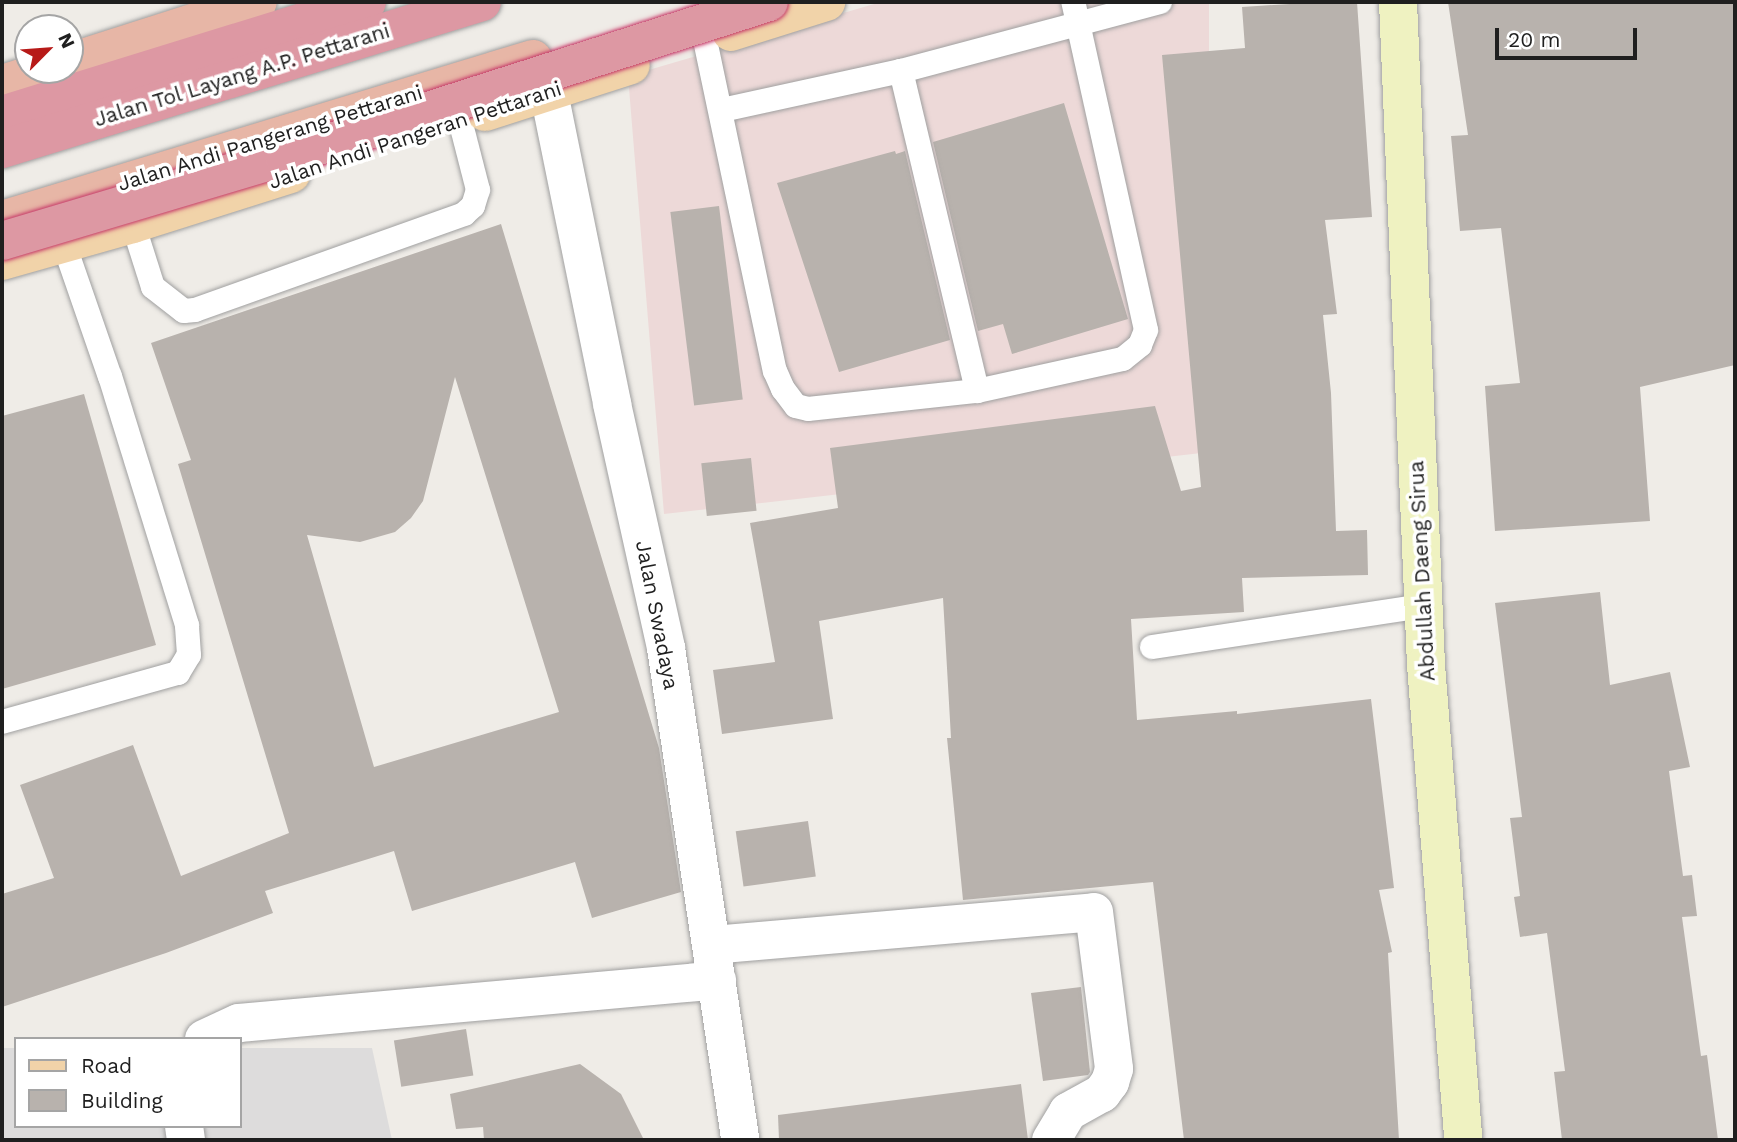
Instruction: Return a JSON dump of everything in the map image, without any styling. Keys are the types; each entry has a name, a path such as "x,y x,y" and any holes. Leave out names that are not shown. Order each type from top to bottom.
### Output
{"highway":[{"path":"84,58 258,2"},
{"name":"Jalan Tol Layang A.P. Pettarani","path":"2,115 367,2"},
{"name":"Jalan Tol Layang A.P. Pettarani","path":"2,149 482,2"},
{"name":"Jalan Andi Pangeran Pettarani","path":"539,57 715,2"},
{"path":"2,241 284,157 769,2"},
{"name":"Jalan Andi Pangerang Pettarani","path":"2,220 539,57"},
{"path":"431,88 512,103"}],"main road":[{"name":"Jalan Andi Pangeran Pettarani","path":"2,261 133,224 549,93 826,2"},
{"name":"Abdullah Daeng Sirua","path":"1398,2 1423,606 1435,804 1463,1140"}],"street":[{"name":"Jalan Swadaya","path":"549,93 612,404 666,648 740,1140"},
{"path":"208,1037 239,1023 1094,912 1114,1069 1110,1082 1102,1093 1068,1112 1051,1140"}],"lane":[{"path":"722,110 901,71 1076,13 1160,2"},
{"path":"705,40 722,110 775,370 783,389 796,406 808,409 977,391 1123,359 1140,345 1146,330 1076,13"},
{"path":"901,71 977,391"},
{"path":"133,224 153,287 184,312 195,310 464,214 477,199 478,190 460,120"},
{"path":"2,722 178,673 189,655 187,625 110,377 64,244"},
{"path":"1152,647 1423,606"}],"shaded area":[{"path":"881,2 1209,2 1209,204 1228,450 664,514 628,76"},
{"path":"2,1048 14,1048 14,1128 242,1128 242,1048 372,1048 392,1140 2,1140"}],"building":[{"path":"1357,2 1372,217 1325,220 1337,314 1323,315 1331,393 1336,531 1367,530 1368,575 1242,578 1244,612 1131,619 1137,720 1237,711 1237,714 1371,699 1394,888 1379,890 1392,952 1388,953 1399,1140 1184,1140 1153,882 963,900 947,738 951,738 943,598 819,621 833,719 722,734 713,670 775,662 750,523 838,508 830,448 1155,406 1181,491 1201,487 1162,55 1245,48 1242,7"},
{"path":"1448,2 1735,2 1735,365 1640,387 1650,521 1495,531 1485,386 1520,383 1501,228 1460,231 1451,136 1468,135"},
{"path":"1064,103 1128,319 1012,354 1003,324 978,331 933,142"},
{"path":"895,151 896,154 905,151 950,340 839,372 777,183"},
{"path":"719,206 743,400 694,406 670,212"},
{"path":"501,224 659,748 681,892 592,918 575,862 412,911 394,851 265,891 273,913 166,953 2,1007 2,894 54,878 20,785 133,745 181,876 289,833 178,464 191,460 151,343","holes":["455,377 559,712 374,767 307,535 360,542 395,532 411,518 423,501"]},
{"path":"84,394 156,645 2,689 2,416"},
{"path":"751,458 757,511 707,516 701,463"},
{"path":"1600,592 1610,685 1670,672 1690,767 1669,771 1683,876 1692,875 1697,916 1682,917 1701,1056 1707,1055 1718,1140 1562,1140 1554,1072 1565,1071 1547,933 1520,937 1514,897 1520,896 1510,818 1522,817 1495,603"},
{"path":"808,821 816,876 744,887 736,831"},
{"path":"1081,987 1090,1072 1088,1075 1043,1081 1031,993"},
{"path":"466,1029 473,1075 401,1087 394,1040"},
{"path":"580,1064 621,1094 644,1140 484,1140 483,1127 456,1129 450,1094"},
{"path":"1021,1084 1028,1140 779,1140 778,1115"}]}
